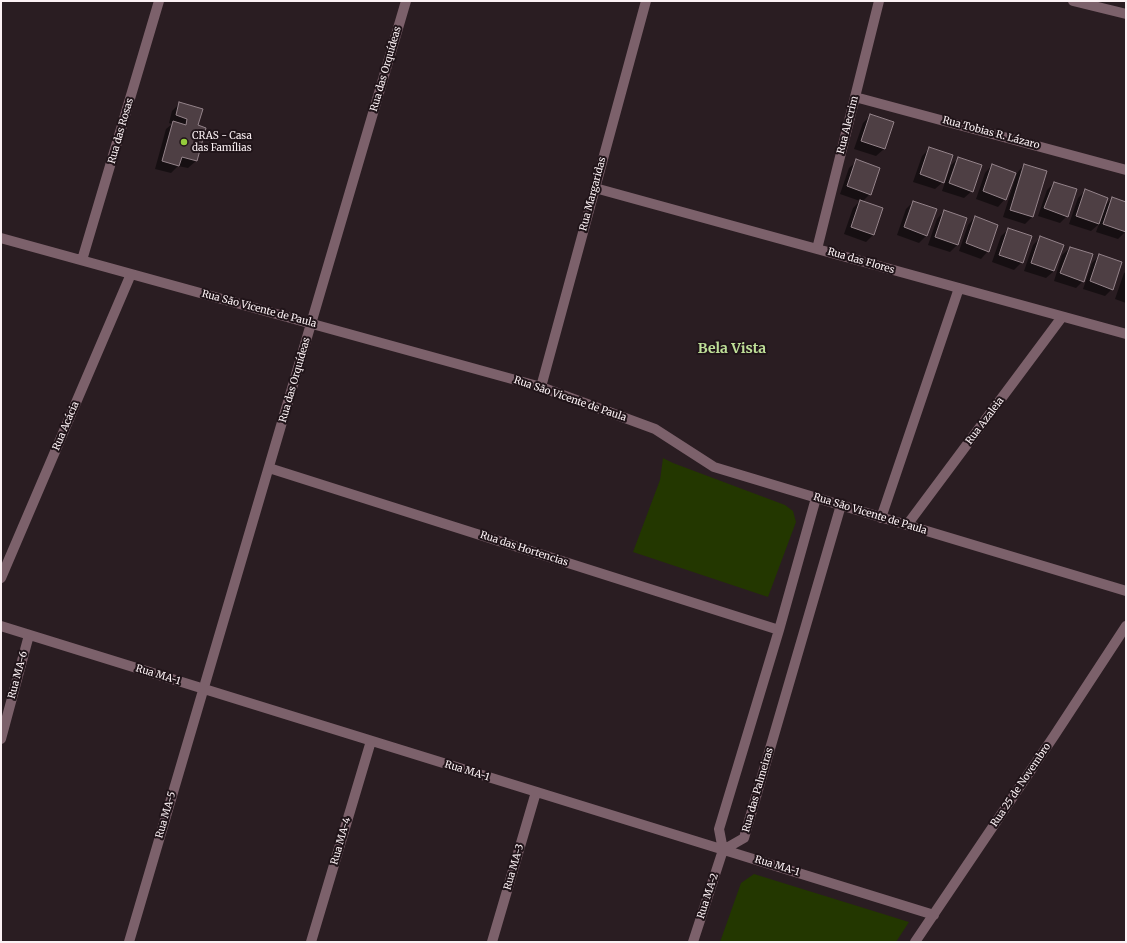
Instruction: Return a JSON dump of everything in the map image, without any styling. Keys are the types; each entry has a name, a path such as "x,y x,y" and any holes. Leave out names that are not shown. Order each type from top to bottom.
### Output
{"street":[{"name":"Rua das Rosas","path":"82,260 159,1"},
{"name":"Rua das Orquídeas","path":"204,689 406,1"},
{"name":"Rua Margaridas","path":"541,387 646,1"},
{"name":"Rua Alecrim","path":"817,249 879,1"},
{"path":"1073,1 1126,14"},
{"name":"Rua Tobias R. Lázaro","path":"855,97 1126,170"},
{"name":"Rua das Flores","path":"595,188 1126,334"},
{"name":"Rua São Vicente de Paula","path":"1,238 541,387 655,429 714,467 1126,591"},
{"name":"Rua Acácia","path":"1,578 131,274"},
{"path":"881,518 960,288"},
{"name":"Rua Azaleia","path":"907,525 1062,316"},
{"name":"Rua das Hortencias","path":"269,468 779,630"},
{"path":"723,850 719,829 779,630 816,498"},
{"name":"Rua das Palmeiras","path":"723,850 744,838 840,505"},
{"name":"Rua MA-1","path":"1,626 934,915"},
{"name":"Rua 25 de Novembro","path":"915,942 1054,736 1126,626"},
{"name":"Rua MA-6","path":"1,739 30,635"},
{"name":"Rua MA-5","path":"129,942 204,689"},
{"name":"Rua MA-4","path":"311,942 371,741"},
{"name":"Rua MA-3","path":"492,942 536,792"},
{"name":"Rua MA-2","path":"693,942 723,850"}],"green space":[{"path":"663,458 785,505 793,511 796,522 768,597 633,552 660,480"},
{"path":"754,874 909,922 896,942 720,942 741,883"}],"building":[{"name":"CRAS - Casa das Famílias","path":"179,102 203,109 198,125 206,128 197,161 182,157 179,166 162,161 173,121 186,125 187,119 176,115"},
{"path":"870,114 894,122 885,149 861,141"},
{"path":"929,147 953,155 944,183 920,174"},
{"path":"958,157 982,165 973,192 949,183"},
{"path":"856,159 880,168 871,195 847,186"},
{"path":"992,164 1016,173 1006,200 983,191"},
{"path":"1024,164 1047,171 1033,217 1010,210"},
{"path":"1054,182 1077,189 1068,217 1044,208"},
{"path":"1085,189 1108,198 1099,224 1076,216"},
{"path":"1112,197 1126,202 1126,232 1103,224"},
{"path":"860,200 883,208 874,235 851,227"},
{"path":"913,201 937,209 927,236 904,227"},
{"path":"944,210 967,218 958,245 935,237"},
{"path":"975,216 998,225 989,252 966,243"},
{"path":"1008,228 1032,236 1023,263 999,255"},
{"path":"1040,236 1064,245 1054,271 1031,263"},
{"path":"1070,247 1093,254 1084,282 1060,273"},
{"path":"1099,254 1122,262 1113,290 1090,281"}],"place":[{"name":"CRAS - Casa das Famílias","path":"184,142"}],"district":[{"name":"Bela Vista","path":"732,349"}]}
